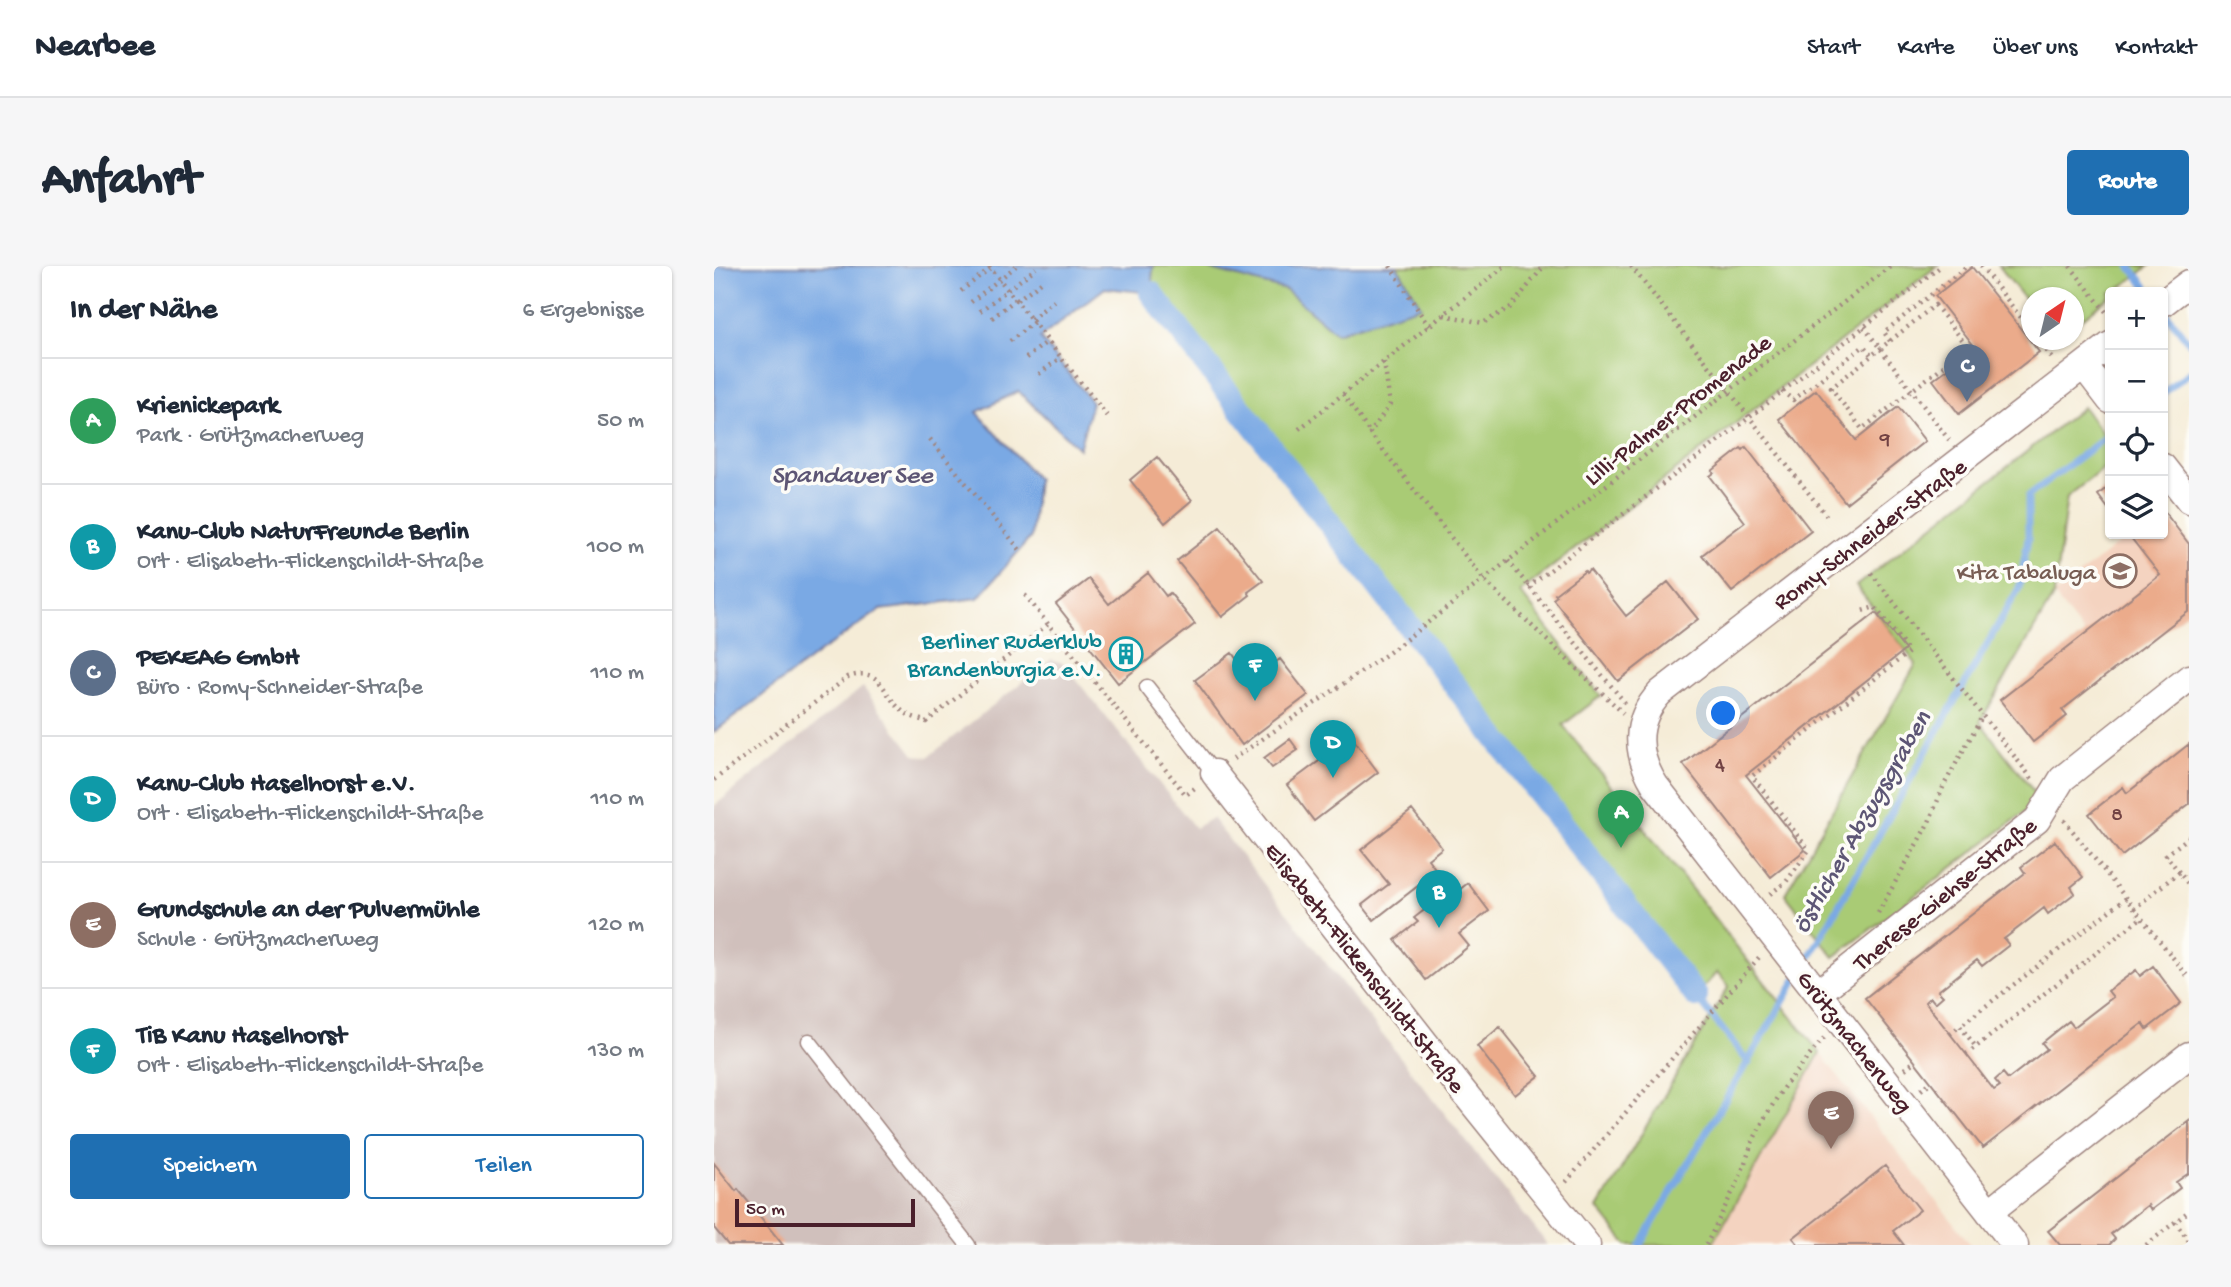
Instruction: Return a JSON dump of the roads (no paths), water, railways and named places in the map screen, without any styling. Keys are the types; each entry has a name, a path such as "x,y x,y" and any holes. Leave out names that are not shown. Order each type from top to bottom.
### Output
{"street":[{"name":"Romy-Schneider-Straße","path":"1642,727 1650,704 1660,693 2105,349"},
{"path":"2084,366 2105,393"},
{"path":"2168,473 2189,500"},
{"name":"Therese-Giehse-Straße","path":"1812,985 1881,944 2038,821 2062,779 2189,678"},
{"name":"Grützmacherweg","path":"1642,727 1640,749 1644,767 1655,785 2015,1245"},
{"name":"Elisabeth-Flickenschildt-Straße","path":"1214,773 1587,1245"},
{"path":"1989,1212 2189,1055"}],"lane":[{"name":"Elisabeth-Flickenschildt-Straße","path":"1147,687 1214,773"},
{"path":"809,1041 968,1245"}],"water":[{"name":"Spandauer See","path":"714,266 1153,266 1151,293 1105,288 1040,338 1092,402 1079,449 1018,391 977,412 1037,479 1031,537 978,598 880,610 714,732"},
{"path":"1198,266 1397,266 1421,306 1336,333 1286,290"}],"waterway":[{"name":"östlicher Abzugsgraben","path":"2130,266 2146,287"},
{"path":"1151,293 1696,996"},
{"name":"östlicher Abzugsgraben","path":"2168,316 2189,343"},
{"name":"östlicher Abzugsgraben","path":"2168,389 2189,373"},
{"name":"östlicher Abzugsgraben","path":"1805,965 2019,588 2028,539 2028,496 2105,438"},
{"name":"östlicher Abzugsgraben","path":"1640,1245 1797,978"},
{"path":"1696,996 1749,1063"}],"place":[{"name":"PEKEAG GmbH","path":"1967,402"},
{"name":"Kita Tabaluga","path":"2120,571"},
{"name":"Berliner Ruderklub Brandenburgia e.V.","path":"1126,654"},
{"name":"TiB Kanu Haselhorst","path":"1255,701"},
{"name":"Kanu-Club Haselhorst e.V.","path":"1333,778"},
{"name":"Krienickepark","path":"1621,848"},
{"name":"Kanu-Club NaturFreunde Berlin","path":"1439,928"},
{"name":"Grundschule an der Pulvermühle","path":"1831,1149"}]}
